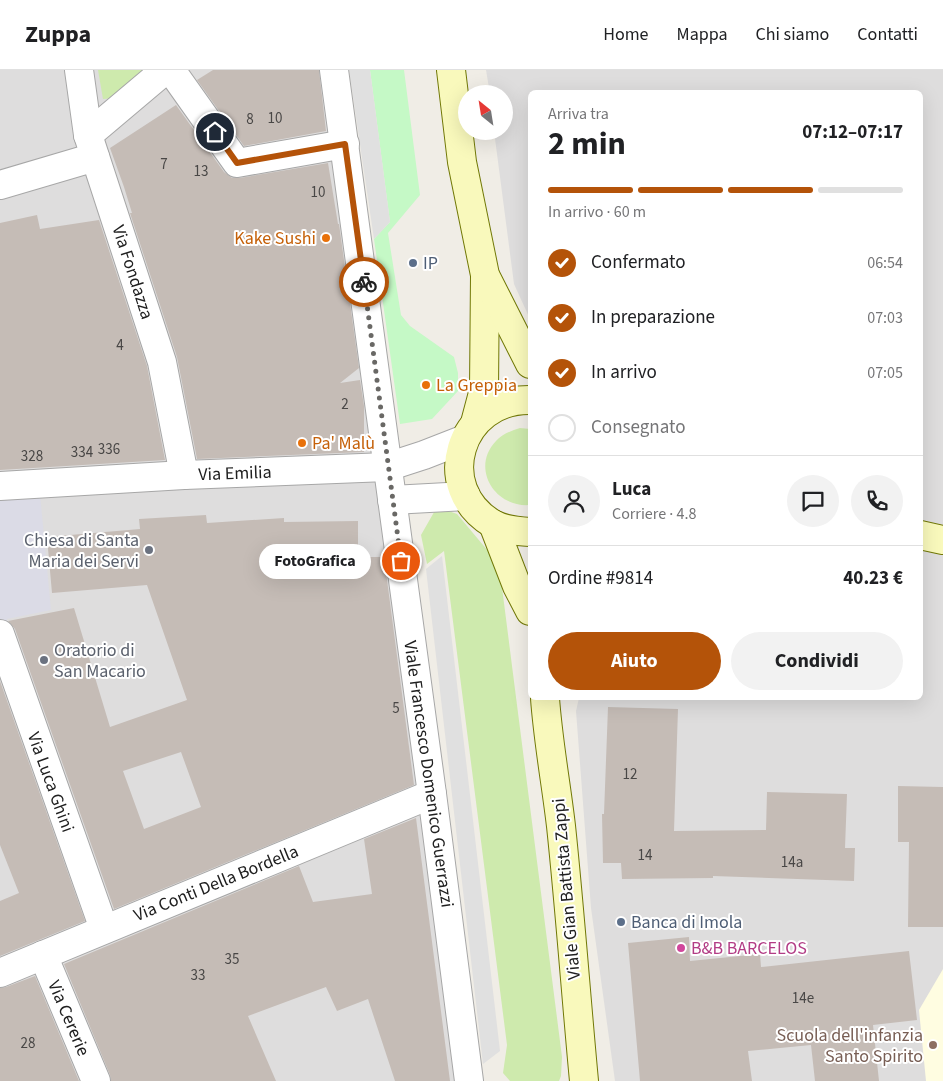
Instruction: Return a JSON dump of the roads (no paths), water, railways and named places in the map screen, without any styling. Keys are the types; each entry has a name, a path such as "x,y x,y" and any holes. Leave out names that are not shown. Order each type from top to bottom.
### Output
{"street":[{"name":"Via Fondazza","path":"79,70 92,146 162,362 184,475"},
{"path":"0,185 92,146 165,70"},
{"path":"171,70 237,163 345,144"},
{"name":"Viale Francesco Domenico Guerrazzi","path":"334,70 469,1081"},
{"path":"451,70 462,162 485,275 484,389 460,458 460,477 466,496 478,512 493,524 512,531 528,532"},
{"path":"485,275 528,360"},
{"path":"470,431 489,411 506,403 528,400"},
{"name":"Via Emilia","path":"0,486 184,475 387,467 470,431"},
{"path":"392,500 466,496"},
{"path":"493,524 528,607"},
{"path":"923,536 943,540"},
{"name":"Via Luca Ghini","path":"0,634 104,929"},
{"name":"Viale Gian Battista Zappi","path":"545,700 549,746 561,829 584,1081"},
{"name":"Via Conti Della Bordella","path":"0,973 432,794"},
{"name":"Via Cererie","path":"43,955 96,1081"}],"place":[{"name":"Kake Sushi","path":"326,238"},
{"name":"IP","path":"413,263"},
{"name":"La Greppia","path":"426,385"},
{"name":"Pa' Malù","path":"302,443"},
{"name":"Chiesa di Santa Maria dei Servi","path":"149,550"},
{"name":"FotoGrafica","path":"401,561"},
{"name":"Oratorio di San Macario","path":"44,660"},
{"name":"Banca di Imola","path":"621,922"},
{"name":"B&B BARCELOS","path":"681,948"},
{"name":"Scuola dell'infanzia Santo Spirito","path":"933,1045"}]}
